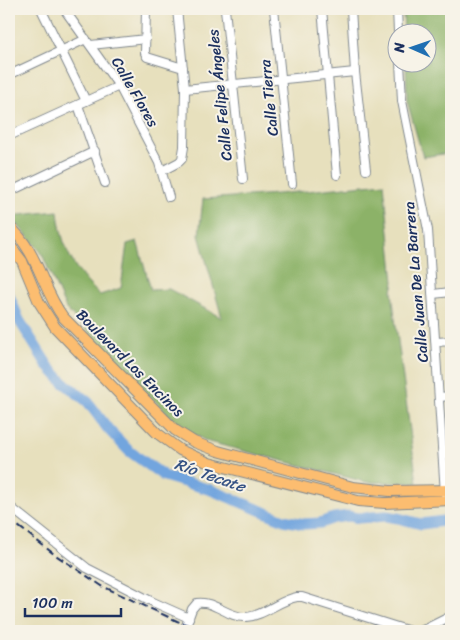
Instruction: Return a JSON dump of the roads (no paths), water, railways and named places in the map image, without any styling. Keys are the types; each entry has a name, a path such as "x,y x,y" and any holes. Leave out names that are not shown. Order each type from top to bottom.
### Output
{"main road":[{"name":"Boulevard Los Encinos","path":"9,226 30,250 63,317 161,417 183,436 212,449 353,487 448,495"},
{"name":"Boulevard Los Encinos","path":"9,244 22,261 39,302 55,327 157,433 180,450 209,463 339,497 385,503 448,495"}],"street":[{"path":"41,9 62,51 82,103 105,183"},
{"name":"Calle Flores","path":"64,9 119,86 162,171 169,197"},
{"path":"146,9 145,53 147,57 183,68"},
{"path":"162,171 175,165 182,159 184,147 185,90 177,9"},
{"name":"Calle Felipe Ángeles","path":"225,9 243,179"},
{"name":"Calle Tierra","path":"274,9 292,184"},
{"path":"322,9 337,175"},
{"path":"351,9 355,72 366,170"},
{"path":"396,9 397,22"},
{"path":"9,75 62,51 89,42 146,39"},
{"path":"185,90 355,72"},
{"name":"Calle Juan De La Barrera","path":"401,72 402,100 427,223 439,397 447,450 448,495"},
{"path":"9,136 119,86"},
{"path":"9,192 95,151"},
{"path":"433,294 451,292"},
{"path":"436,342 451,342"},
{"path":"439,397 451,396"},
{"path":"9,506 87,568 189,618"},
{"path":"184,631 192,609 197,603 207,604 244,617 258,614 292,598 302,597 410,631"},
{"path":"421,631 451,616"}],"waterway":[{"name":"Río Tecate","path":"9,295 19,320 48,366 63,382 88,402 108,429 129,451 164,476 211,490 284,520 304,524 320,523 334,518 349,516 358,518 386,516 421,524 451,520"}],"railway":[{"path":"9,519 54,554 102,586 177,621 205,631"}]}
